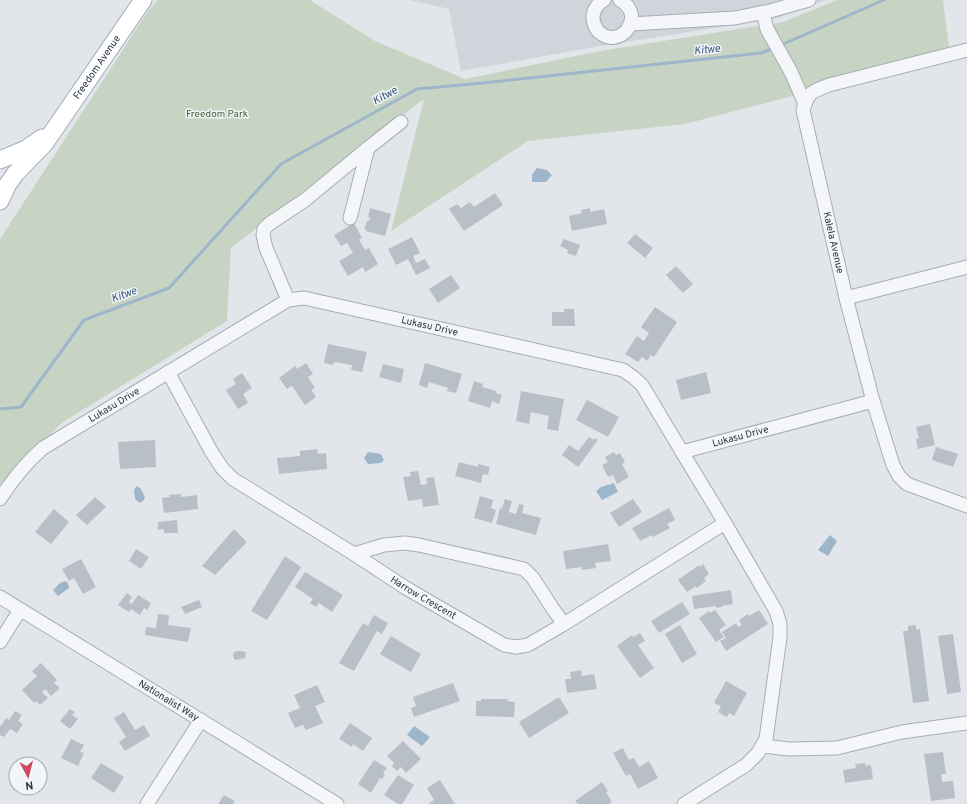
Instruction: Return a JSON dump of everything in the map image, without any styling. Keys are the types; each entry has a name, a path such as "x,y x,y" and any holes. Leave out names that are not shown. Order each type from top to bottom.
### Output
{"main road":[{"name":"Freedom Avenue","path":"0,201 8,184 15,174 45,143 143,0"},
{"name":"Freedom Avenue","path":"0,160 26,149 51,133"}],"street":[{"path":"602,1 595,8 593,13 594,24 599,32 607,37 617,37 625,32 630,24 631,15 630,10 624,2 620,0"},
{"path":"630,24 735,18 763,13 809,0"},
{"path":"763,13 767,28 791,72 805,104"},
{"path":"805,104 807,98 813,91 829,85 967,50"},
{"name":"Kalela Avenue","path":"805,104 803,110 846,298 873,401 893,465 899,476 907,484 967,506"},
{"path":"288,300 266,248 262,235 264,229 305,200 401,122"},
{"path":"350,218 368,148"},
{"path":"846,298 967,267"},
{"name":"Lukasu Drive","path":"0,499 18,474 43,448 288,300 304,298 623,370 642,385 682,452 873,401"},
{"name":"Harrow Crescent","path":"168,372 211,451 222,468 233,479 406,588 504,645 516,647 528,645 725,523"},
{"path":"682,452 776,611 780,624 780,637 766,739 758,754 746,765 684,804"},
{"path":"354,554 384,545 405,543 524,569 533,578 564,624"},
{"name":"Nationalist Way","path":"0,597 337,804"},
{"path":"0,642 20,610"},
{"path":"147,804 201,720"},
{"path":"762,746 789,749 837,748 902,732 967,723"}],"shaded area":[{"path":"410,0 825,0 778,18 600,46 461,71 449,9"}],"green space":[{"name":"Freedom Park","path":"158,0 310,0 375,41 465,79 600,51 783,22 837,0 943,0 950,55 685,124 528,141 391,231 424,99 231,248 227,321 63,422 0,484 0,239 148,11"}],"water":[{"path":"537,168 547,170 552,175 546,182 532,182 532,174"},
{"path":"368,452 381,454 384,460 381,463 368,464 364,458"},
{"path":"614,483 618,492 602,500 596,491 601,487"},
{"path":"137,486 141,489 145,497 140,503 135,499 134,490"},
{"path":"830,535 837,541 828,556 818,550"},
{"path":"65,581 68,583 69,588 58,596 53,590 60,583"},
{"path":"414,726 430,737 422,746 407,735"}],"building":[{"path":"495,193 503,205 464,231 449,209 457,204 461,208 470,202 474,207"},
{"path":"370,208 391,214 385,236 366,231 366,229 364,229 367,221 369,221 370,217 368,217"},
{"path":"590,208 590,212 604,209 607,224 572,231 569,216 582,213 581,210"},
{"path":"354,223 362,238 359,240 365,250 369,248 378,264 365,272 363,267 348,276 339,261 353,253 347,243 341,246 334,235"},
{"path":"635,234 653,248 645,258 627,243"},
{"path":"412,237 420,253 413,256 416,263 425,259 430,268 416,275 408,259 396,265 388,249"},
{"path":"564,239 580,245 576,256 567,253 568,250 560,246"},
{"path":"676,266 693,284 683,293 666,275"},
{"path":"451,275 460,288 438,303 429,289"},
{"path":"655,307 677,322 654,357 651,355 647,361 642,357 638,362 625,354 637,336 644,341 649,333 641,327"},
{"path":"564,309 574,309 575,326 552,326 552,312 564,312"},
{"path":"328,344 367,352 362,372 351,370 352,365 334,362 333,365 324,363"},
{"path":"306,363 313,374 308,377 315,388 311,390 316,397 305,405 292,386 287,389 279,378 295,366 297,369"},
{"path":"425,363 462,374 456,393 447,391 448,388 429,382 427,388 419,385"},
{"path":"383,364 404,369 401,383 379,377"},
{"path":"706,372 711,393 681,400 676,380"},
{"path":"242,373 252,388 243,394 248,403 238,409 226,390 236,384 233,379"},
{"path":"474,381 483,384 482,387 496,391 496,393 502,395 499,404 492,401 490,408 468,401"},
{"path":"521,391 564,399 558,431 547,429 549,416 531,412 529,424 516,421"},
{"path":"587,400 619,417 608,437 576,420"},
{"path":"930,424 935,445 918,449 916,439 919,438 916,427"},
{"path":"589,437 594,440 595,438 598,440 578,467 562,455 569,445 578,451"},
{"path":"155,440 156,467 120,469 118,442"},
{"path":"936,447 958,454 953,467 932,460"},
{"path":"317,449 318,454 326,453 327,469 279,474 277,458 300,456 300,451"},
{"path":"614,452 616,455 620,453 625,462 622,464 629,477 617,484 613,475 608,477 602,465 608,462 605,457"},
{"path":"459,462 478,467 478,464 490,467 488,475 483,474 481,483 455,476"},
{"path":"418,471 421,485 427,484 426,478 434,477 439,505 423,507 422,499 408,501 403,477 411,476 410,472"},
{"path":"181,494 181,497 197,495 198,509 164,513 162,498 170,497 169,495"},
{"path":"480,496 493,500 491,508 496,510 492,523 474,518"},
{"path":"95,497 106,507 87,525 76,515"},
{"path":"505,499 512,501 509,512 516,514 519,504 524,505 522,513 541,518 536,535 496,524 500,508 502,509"},
{"path":"633,499 642,512 619,527 610,513"},
{"path":"669,508 675,520 667,524 670,528 653,537 652,535 640,541 632,528"},
{"path":"54,509 69,522 51,544 35,532"},
{"path":"177,520 178,533 164,533 164,529 158,530 158,522"},
{"path":"234,529 247,542 215,575 202,566"},
{"path":"608,544 611,561 595,563 596,568 582,570 582,567 566,569 563,551"},
{"path":"136,549 149,557 141,569 129,561"},
{"path":"285,556 301,567 267,620 251,611"},
{"path":"81,559 96,587 83,594 74,578 69,581 62,569"},
{"path":"703,564 709,574 704,578 706,581 697,588 696,586 687,592 678,580 699,565 700,567"},
{"path":"305,572 343,595 332,612 319,603 316,607 310,603 313,599 295,587"},
{"path":"731,590 733,604 717,608 716,606 694,609 692,596"},
{"path":"127,593 132,597 129,602 132,604 138,595 151,603 147,610 144,608 140,615 131,609 129,612 118,605"},
{"path":"199,600 202,607 185,614 181,607"},
{"path":"682,602 690,614 659,633 651,621"},
{"path":"715,610 726,625 719,630 724,637 716,642 699,618 709,611 710,613"},
{"path":"759,610 768,624 726,651 720,641 726,638 722,632 736,623 738,627 742,625 739,620 748,614 749,616"},
{"path":"158,614 169,615 168,625 191,628 188,642 145,635 146,627 156,628"},
{"path":"374,615 388,623 382,634 377,631 354,671 339,663 363,623 368,626"},
{"path":"680,625 697,654 682,663 665,634"},
{"path":"916,625 916,630 920,629 929,701 913,703 903,631 908,631 908,626"},
{"path":"640,633 645,641 638,645 654,668 640,678 617,646 632,635 633,637"},
{"path":"953,634 961,692 947,694 938,636"},
{"path":"391,636 421,654 411,672 380,654"},
{"path":"234,652 246,652 245,658 235,660 233,656"},
{"path":"41,663 57,680 54,683 60,688 51,696 45,689 42,692 48,698 40,705 36,701 34,703 22,690 37,676 32,671"},
{"path":"581,670 582,676 594,674 597,689 567,693 565,679 571,679 570,672"},
{"path":"726,681 747,693 734,716 729,713 727,717 718,712 721,706 714,703"},
{"path":"453,683 460,701 414,717 411,708 416,706 413,697"},
{"path":"317,685 325,702 315,706 323,723 306,730 303,725 295,728 288,713 300,708 294,695"},
{"path":"559,697 569,713 529,738 519,722"},
{"path":"481,699 508,699 507,701 515,702 514,717 476,716 476,701 481,701"},
{"path":"70,709 75,712 72,715 78,719 70,729 60,721"},
{"path":"15,711 22,715 18,721 23,724 17,733 10,729 4,737 0,735 0,725 1,726 6,718 9,720"},
{"path":"124,712 135,730 144,725 150,736 125,751 119,742 126,737 114,718"},
{"path":"350,723 372,738 363,751 353,744 352,747 339,739"},
{"path":"71,739 84,745 80,752 84,753 78,766 61,758"},
{"path":"403,741 421,759 406,773 401,767 397,771 392,766 394,763 387,756"},
{"path":"623,748 629,760 634,758 639,767 649,761 658,778 638,789 630,774 626,776 613,753"},
{"path":"943,752 946,774 941,774 942,782 953,781 955,798 931,801 924,754"},
{"path":"374,760 387,768 383,773 385,775 382,779 380,778 371,793 358,784"},
{"path":"101,763 124,777 114,793 91,778"},
{"path":"865,763 865,766 871,765 873,779 845,783 843,770 856,768 855,764"},
{"path":"398,775 414,785 402,804 398,804 384,795"},
{"path":"440,780 455,804 428,804 434,800 427,788"},
{"path":"602,782 608,791 606,792 612,802 609,804 578,804 575,801"},
{"path":"224,795 235,801 233,804 218,804"}],"waterway":[{"name":"Kitwe","path":"781,45 884,0"},
{"name":"Kitwe","path":"0,409 21,407 84,320 169,288 281,164 417,89 761,53 774,48"}]}
